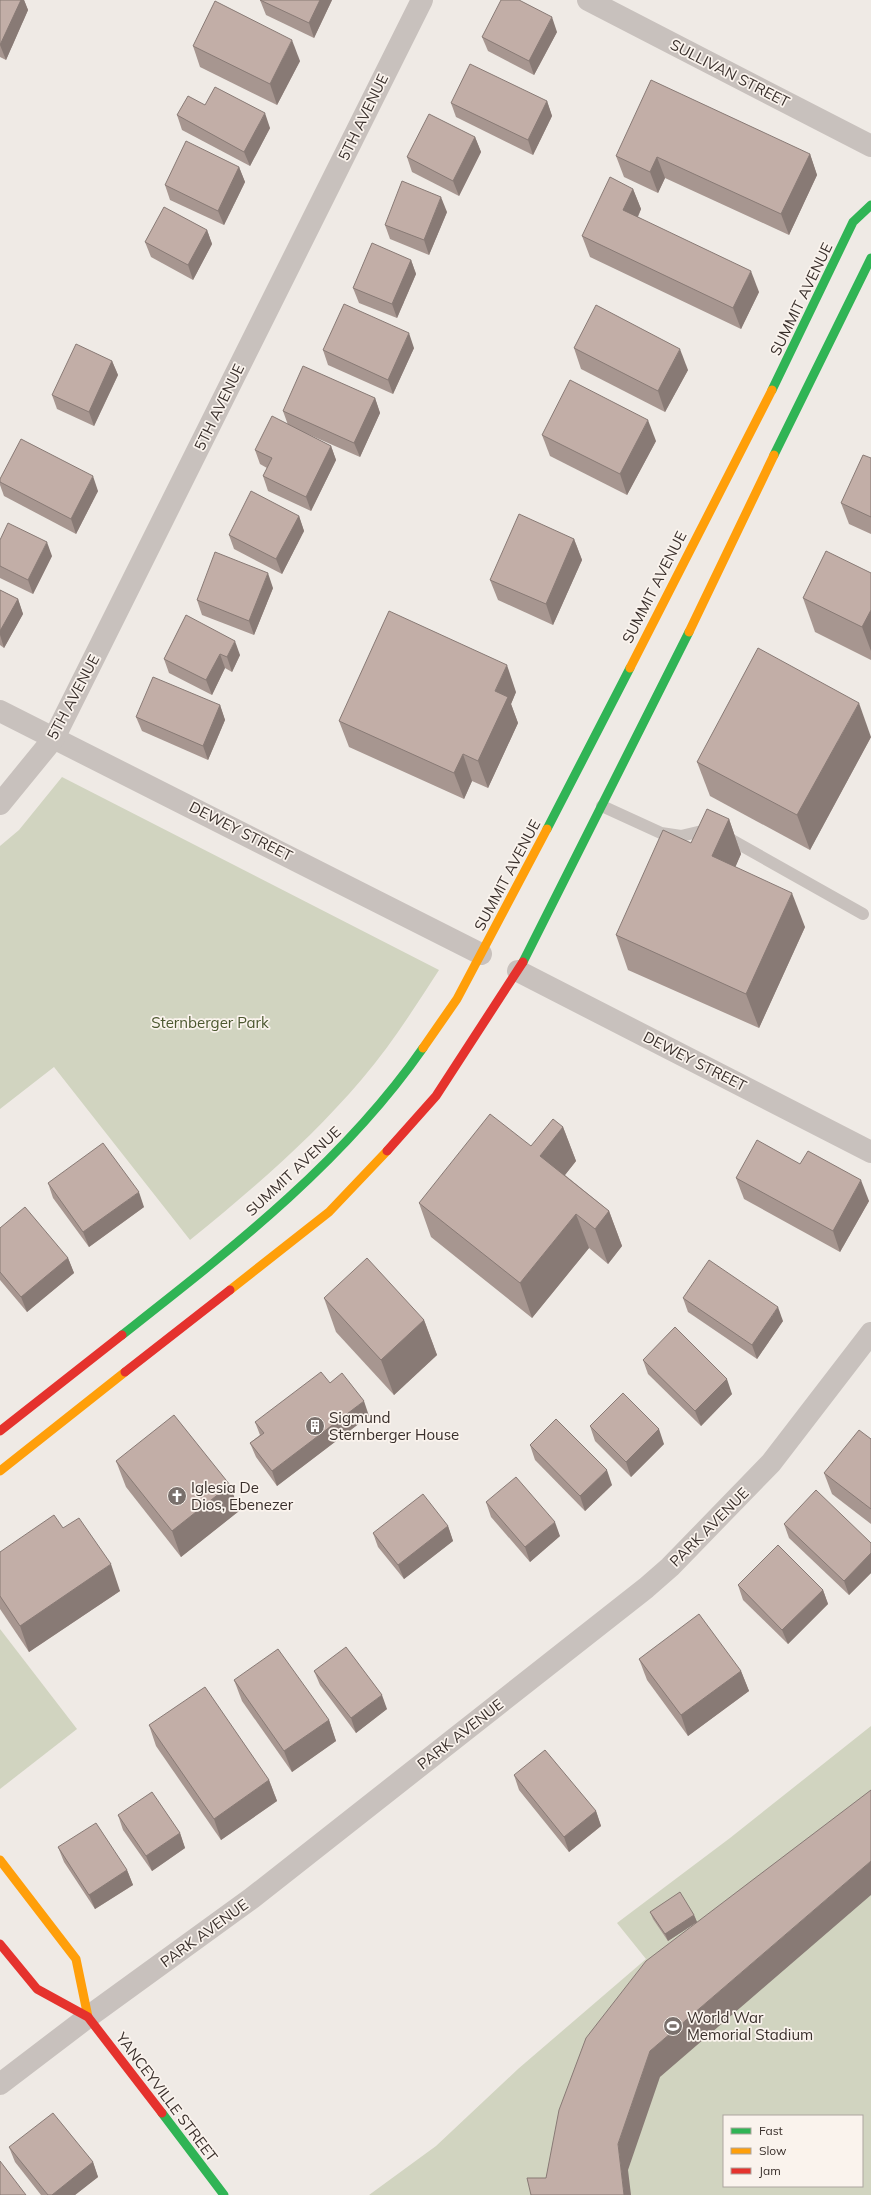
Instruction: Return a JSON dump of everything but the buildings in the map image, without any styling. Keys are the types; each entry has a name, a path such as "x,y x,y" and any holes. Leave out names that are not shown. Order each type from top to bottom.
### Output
{"main road":[{"name":"SUMMIT AVENUE","path":"0,1431 127,1331 260,1222 330,1160 387,1096 418,1055 457,999 520,882 775,384 853,222 871,205"},
{"path":"0,1471 329,1212 400,1138 436,1096 518,971 690,630 827,346 852,300 871,258"},
{"name":"YANCEYVILLE STREET","path":"0,1860 76,1959 88,2017"},
{"name":"YANCEYVILLE STREET","path":"0,1944 37,1989 88,2017 224,2195"}],"street":[{"name":"5TH AVENUE","path":"0,804 54,738 422,0"},
{"name":"SULLIVAN STREET","path":"588,0 871,146"},
{"name":"DEWEY STREET","path":"0,711 481,954"},
{"name":"DEWEY STREET","path":"518,971 871,1152"},
{"name":"PARK AVENUE","path":"0,2084 88,2017 252,1898 651,1584 670,1567 771,1463 871,1333"}],"lane":[{"path":"602,806 661,833 682,836 702,831 721,834 862,914"}],"green space":[{"name":"Sternberger Park","path":"62,777 439,970 383,1053 362,1079 322,1123 236,1202 190,1240 54,1067 0,1109 0,846 19,830"},
{"path":"0,1629 77,1729 0,1789"},
{"path":"871,1726 871,2195 369,2195 436,2146 518,2069 646,1959 617,1923 730,1838"}],"traffic: fast":[{"path":"772,390 853,222 871,205"},
{"path":"774,455 871,258"},
{"path":"523,962 689,632"},
{"path":"547,829 630,668"},
{"path":"122,1335 244,1237 321,1167 392,1090 423,1048"},
{"path":"162,2113 224,2195"}],"traffic: slow":[{"path":"630,668 772,390"},
{"path":"689,632 774,455"},
{"path":"423,1048 457,999 547,829"},
{"path":"230,1290 329,1212 387,1151"},
{"path":"0,1471 125,1372"},
{"path":"0,1860 76,1959 88,2017"}],"traffic: jam":[{"path":"387,1151 436,1096 523,962"},
{"path":"125,1372 230,1290"},
{"path":"0,1431 122,1335"},
{"path":"0,1944 37,1989 88,2017 162,2113"}],"place":[{"name":"Sigmund Sternberger House","path":"315,1426"},
{"name":"Iglesia De Dios, Ebenezer","path":"177,1496"},
{"name":"World War Memorial Stadium","path":"673,2026"}]}
